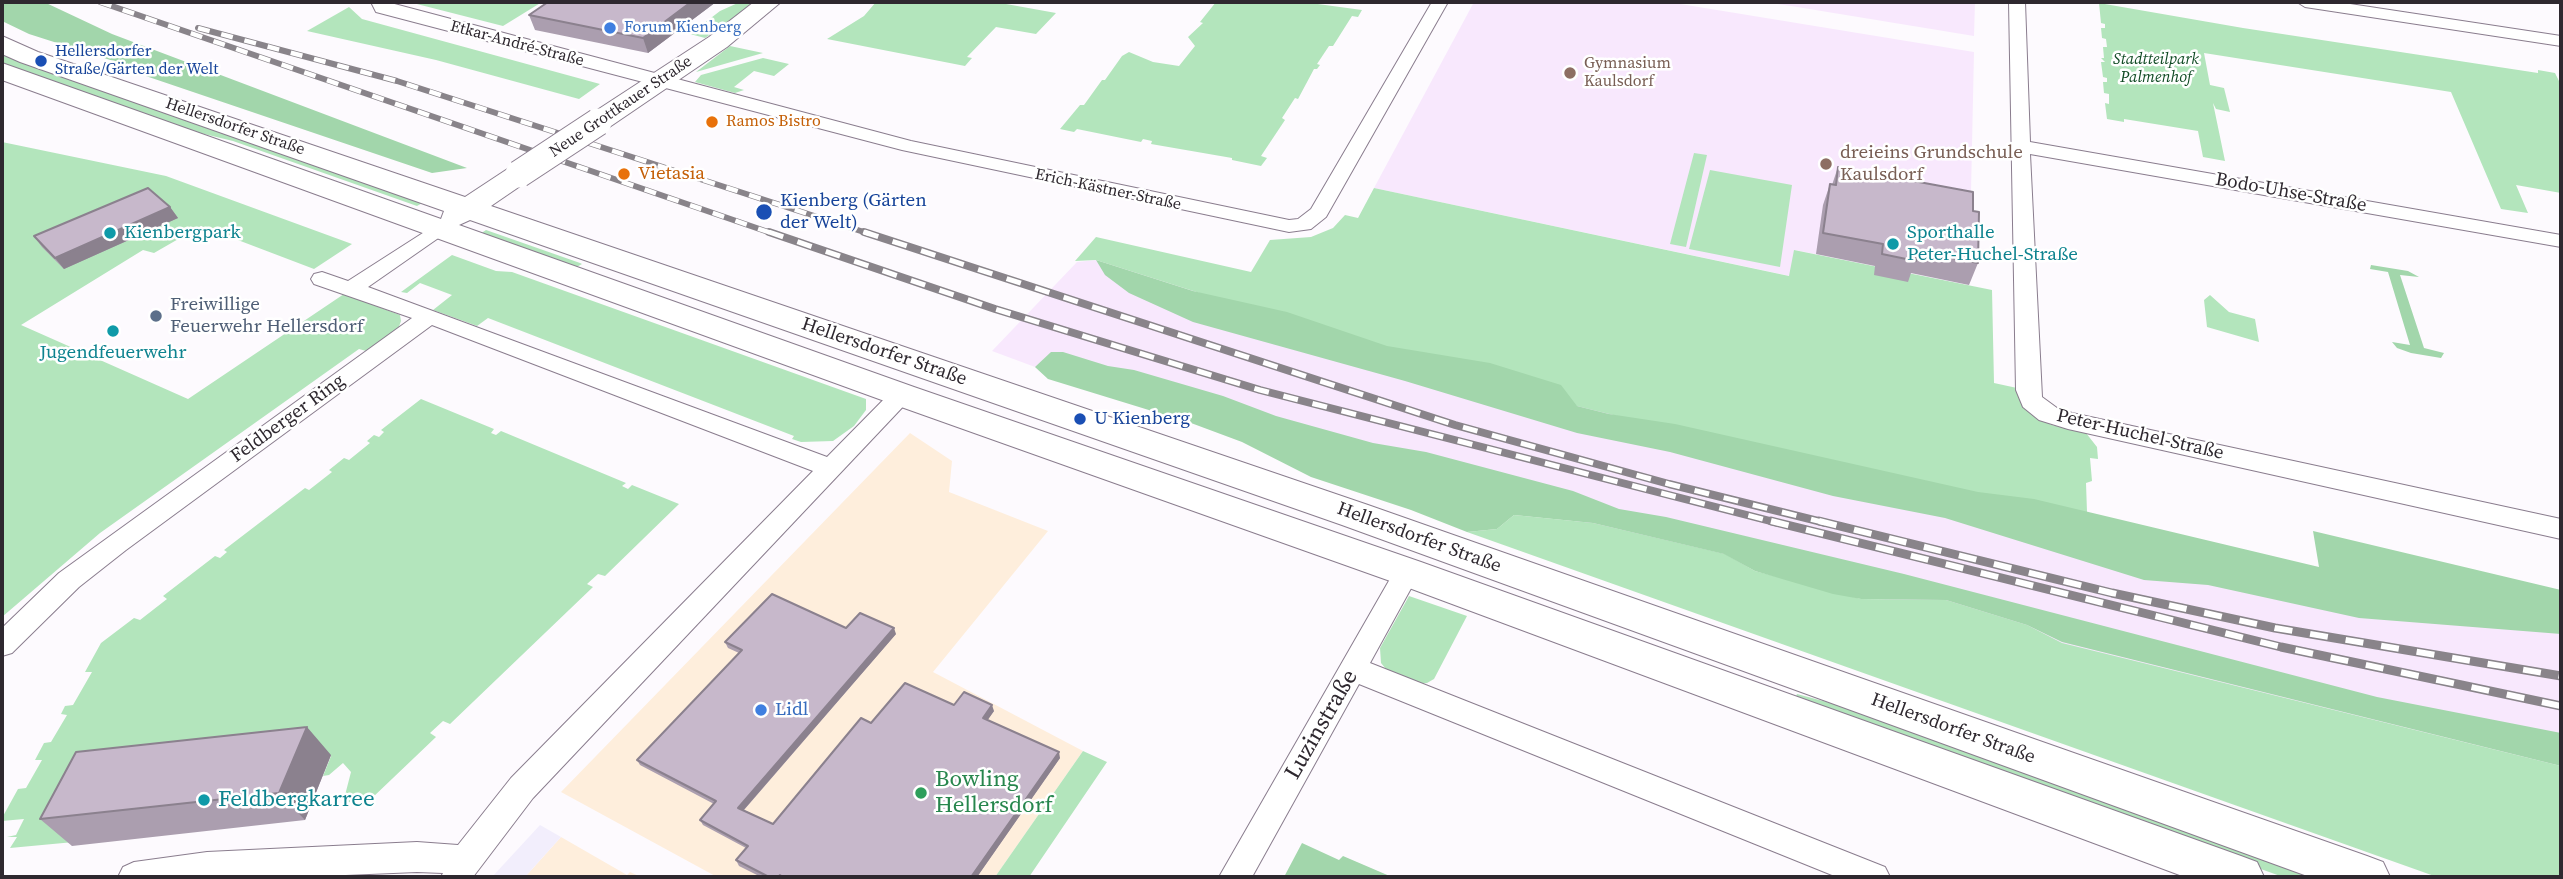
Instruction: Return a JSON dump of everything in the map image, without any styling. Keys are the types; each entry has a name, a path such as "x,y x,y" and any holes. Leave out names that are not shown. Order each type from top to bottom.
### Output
{"main road":[{"name":"Neue Grottkauer Straße","path":"455,218 728,35 769,2"},
{"name":"Hellersdorfer Straße","path":"2,44 29,57 455,218 902,395 1415,556 2241,877"},
{"name":"Hellersdorfer Straße","path":"2,72 455,218 1415,556 2367,877"}],"street":[{"name":"Etkar-André-Straße","path":"379,2 382,8 659,81"},
{"name":"Erich-Kästner-Straße","path":"659,81 973,161 1256,221 1304,225 1319,214 1440,2"},
{"name":"Peter-Huchel-Straße","path":"2017,2 2028,390 2038,407 2068,421 2561,529"},
{"path":"2305,2 2561,41"},
{"name":"Bodo-Uhse-Straße","path":"2020,146 2561,241"},
{"path":"352,288 455,218"},
{"path":"322,279 429,316 831,468"},
{"name":"Feldberger Ring","path":"2,645 69,580 117,543 429,316"},
{"path":"134,877 207,867 417,857 461,869 522,788 902,395"},
{"name":"Luzinstraße","path":"1235,877 1415,556"},
{"path":"1353,669 1874,877"}],"shaded area":[{"path":"1474,2 1668,2 1974,52 1969,285 1795,250 1790,276 1374,188"},
{"path":"1764,2 1975,2 1974,36 1791,6"},
{"path":"1096,260 1344,339 2084,532 2561,611 2561,766 1693,553 1043,374 1035,367 992,351 1077,262"},
{"path":"910,433 952,461 949,492 1048,531 933,672 1083,751 995,877 717,877 561,792"},
{"path":"540,825 561,837 525,877 492,877"},
{"path":"561,837 627,875 630,872 641,877 525,877"}],"green space":[{"path":"2,2 44,2 112,34 467,168 432,173 134,72 126,65 29,34 2,21"},
{"path":"409,2 542,2 503,26"},
{"path":"740,2 758,2 705,38 690,34 720,11"},
{"path":"876,2 995,2 1056,13 1036,34 996,27 967,57 972,58 965,66 827,39 864,16"},
{"path":"1216,2 1303,2 1362,10 1358,17 1352,16 1333,46 1329,46 1298,99 1295,98 1282,118 1285,120 1261,156 1267,158 1261,166 1232,158 1151,144 1152,141 1143,139 1141,142 1077,129 1074,132 1060,129 1080,105 1084,105 1122,56 1129,52 1153,62 1179,66 1195,46 1188,37 1203,23 1200,22"},
{"name":"Stadtteilpark Palmenhof","path":"2099,3 2243,28 2538,73 2538,70 2555,73 2561,85 2561,193 2516,185 2528,213 2501,209 2451,92 2204,53 2210,85 2224,88 2230,112 2216,109 2213,103 2225,161 2203,157 2198,131 2124,119 2124,122 2107,119 2105,103 2109,104 2109,94 2104,93 2103,82 2107,82 2107,78 2103,77 2101,62 2105,62 2101,58 2104,58 2103,47 2107,47 2106,39 2102,38 2101,28 2105,28 2105,24 2101,23"},
{"path":"349,7 362,19 600,84 579,99 436,60 307,31"},
{"path":"730,46 763,53 696,72"},
{"path":"2,52 34,66 424,202 417,206 233,141 200,133 56,85 2,65"},
{"path":"763,58 789,64 774,76 754,71 734,87 744,90 735,93 695,82 701,75"},
{"path":"2,142 166,176 352,244 314,269 201,226 154,253 143,250 21,325 188,399 344,294 400,315 401,321 397,332 370,352 359,349 100,533 2,617"},
{"path":"1694,153 1707,155 1686,247 1670,244"},
{"path":"1710,170 1792,185 1780,267 1689,249"},
{"path":"1374,188 1789,276 1794,250 1992,290 1994,383 2017,388 2023,404 2038,418 2052,425 2086,433 2097,447 2098,459 2090,458 2092,481 2086,483 2087,512 2084,532 1577,406 1344,339 1096,260 1075,261 1096,237 1251,272 1270,240 1311,237 1333,228 1345,215 1358,218"},
{"path":"486,230 582,264 575,268 480,234"},
{"path":"452,255 496,271 512,272 866,399 866,410 854,426 833,441 801,442 792,439 794,436 488,318 477,326 433,310 452,295 420,283 407,293 401,292"},
{"path":"1096,260 1193,291 1287,312 1387,346 1490,363 1561,385 1577,406 1609,414 1675,424 1978,492 2034,499 2319,567 2313,531 2561,590 2561,634 2359,618 2208,585 2144,580 1945,518 1833,496 1670,452 1577,433 1405,381 1193,322 1129,293 1105,275"},
{"path":"2371,265 2408,271 2419,277 2400,275 2424,348 2444,353 2441,358 2411,353 2397,348 2392,342 2410,345 2388,272 2370,269"},
{"path":"2210,295 2229,312 2255,319 2259,342 2207,327 2204,300"},
{"path":"1051,352 1063,352 1108,366 1134,370 1223,396 1276,416 1373,443 1426,452 1573,491 1619,509 1666,517 1904,574 2377,697 2561,733 2561,766 2062,642 2027,625 1946,600 1861,599 1833,594 1755,571 1724,554 1593,523 1514,515 1497,529 1467,532 1411,510 1311,477 1242,442 1191,423 1048,379 1035,367"},
{"path":"421,399 494,429 491,433 496,435 501,431 626,483 622,486 628,489 632,485 679,504 605,576 598,574 587,584 593,587 450,724 443,721 430,733 436,737 371,799 343,803 351,772 343,763 329,775 323,776 331,756 74,842 10,848 17,837 7,837 16,835 24,819 2,821 2,818 18,789 26,788 42,760 35,760 44,743 51,742 67,715 61,714 65,706 73,705 92,672 85,672 101,643 134,618 140,620 167,599 163,596 215,556 220,558 227,552 224,550 305,488 309,490 332,472 329,470 344,458 349,460 370,443 367,441 374,435 379,437 384,432 381,430"},
{"path":"1514,515 1593,523 1725,554 1755,571 1861,599 1946,600 2027,625 2062,643 2561,766 2561,877 2437,877 1467,532 1497,529"},
{"path":"1409,596 1467,616 1434,679 1427,683 1418,684 1390,674 1381,663 1380,648"},
{"path":"1797,694 1879,716 2326,877 2283,877 1794,701"},
{"path":"1083,751 1107,762 1029,877 995,877"},
{"path":"1302,843 1339,860 1343,856 1392,877 1284,877"}],"building":[{"path":"548,2 691,2 643,38 529,15"},
{"name":"Sporthalle Peter-Huchel-Straße","path":"1838,167 1973,192 1973,211 1979,212 1978,263 1916,251 1916,261 1882,254 1883,244 1823,233 1830,184 1836,185"},
{"path":"148,188 170,207 55,258 34,236"},
{"path":"772,594 846,628 860,613 894,628 738,808 773,824 861,718 871,723 905,683 954,705 964,692 992,705 983,718 1059,752 971,877 769,877 736,860 748,846 700,820 716,801 637,760 742,650 725,642"},
{"path":"307,727 279,793 40,819 76,752"}],"railway":[{"path":"100,2 774,234"},
{"path":"198,28 397,81 870,234"},
{"path":"769,232 995,309 1260,390 1778,523"},
{"path":"864,232 1455,425 1669,484 1826,523"},
{"path":"1771,521 2281,647 2561,706"},
{"path":"1819,521 2112,593 2275,628 2561,676"}],"place":[{"name":"Forum Kienberg","path":"610,28"},
{"name":"Hellersdorfer Straße/Gärten der Welt","path":"41,61"},
{"name":"Gymnasium Kaulsdorf","path":"1570,73"},
{"name":"Ramos Bistro","path":"712,122"},
{"name":"dreieins Grundschule Kaulsdorf","path":"1826,164"},
{"name":"Vietasia","path":"624,174"},
{"name":"Kienberg (Gärten der Welt)","path":"764,212"},
{"name":"Kienbergpark","path":"110,233"},
{"name":"Sporthalle Peter-Huchel-Straße","path":"1893,244"},
{"name":"Freiwillige Feuerwehr Hellersdorf","path":"156,316"},
{"name":"Jugendfeuerwehr","path":"113,331"},
{"name":"U Kienberg","path":"1080,419"},
{"name":"Lidl","path":"761,710"},
{"name":"Bowling Hellersdorf","path":"921,793"},
{"name":"Feldbergkarree","path":"204,800"}]}
